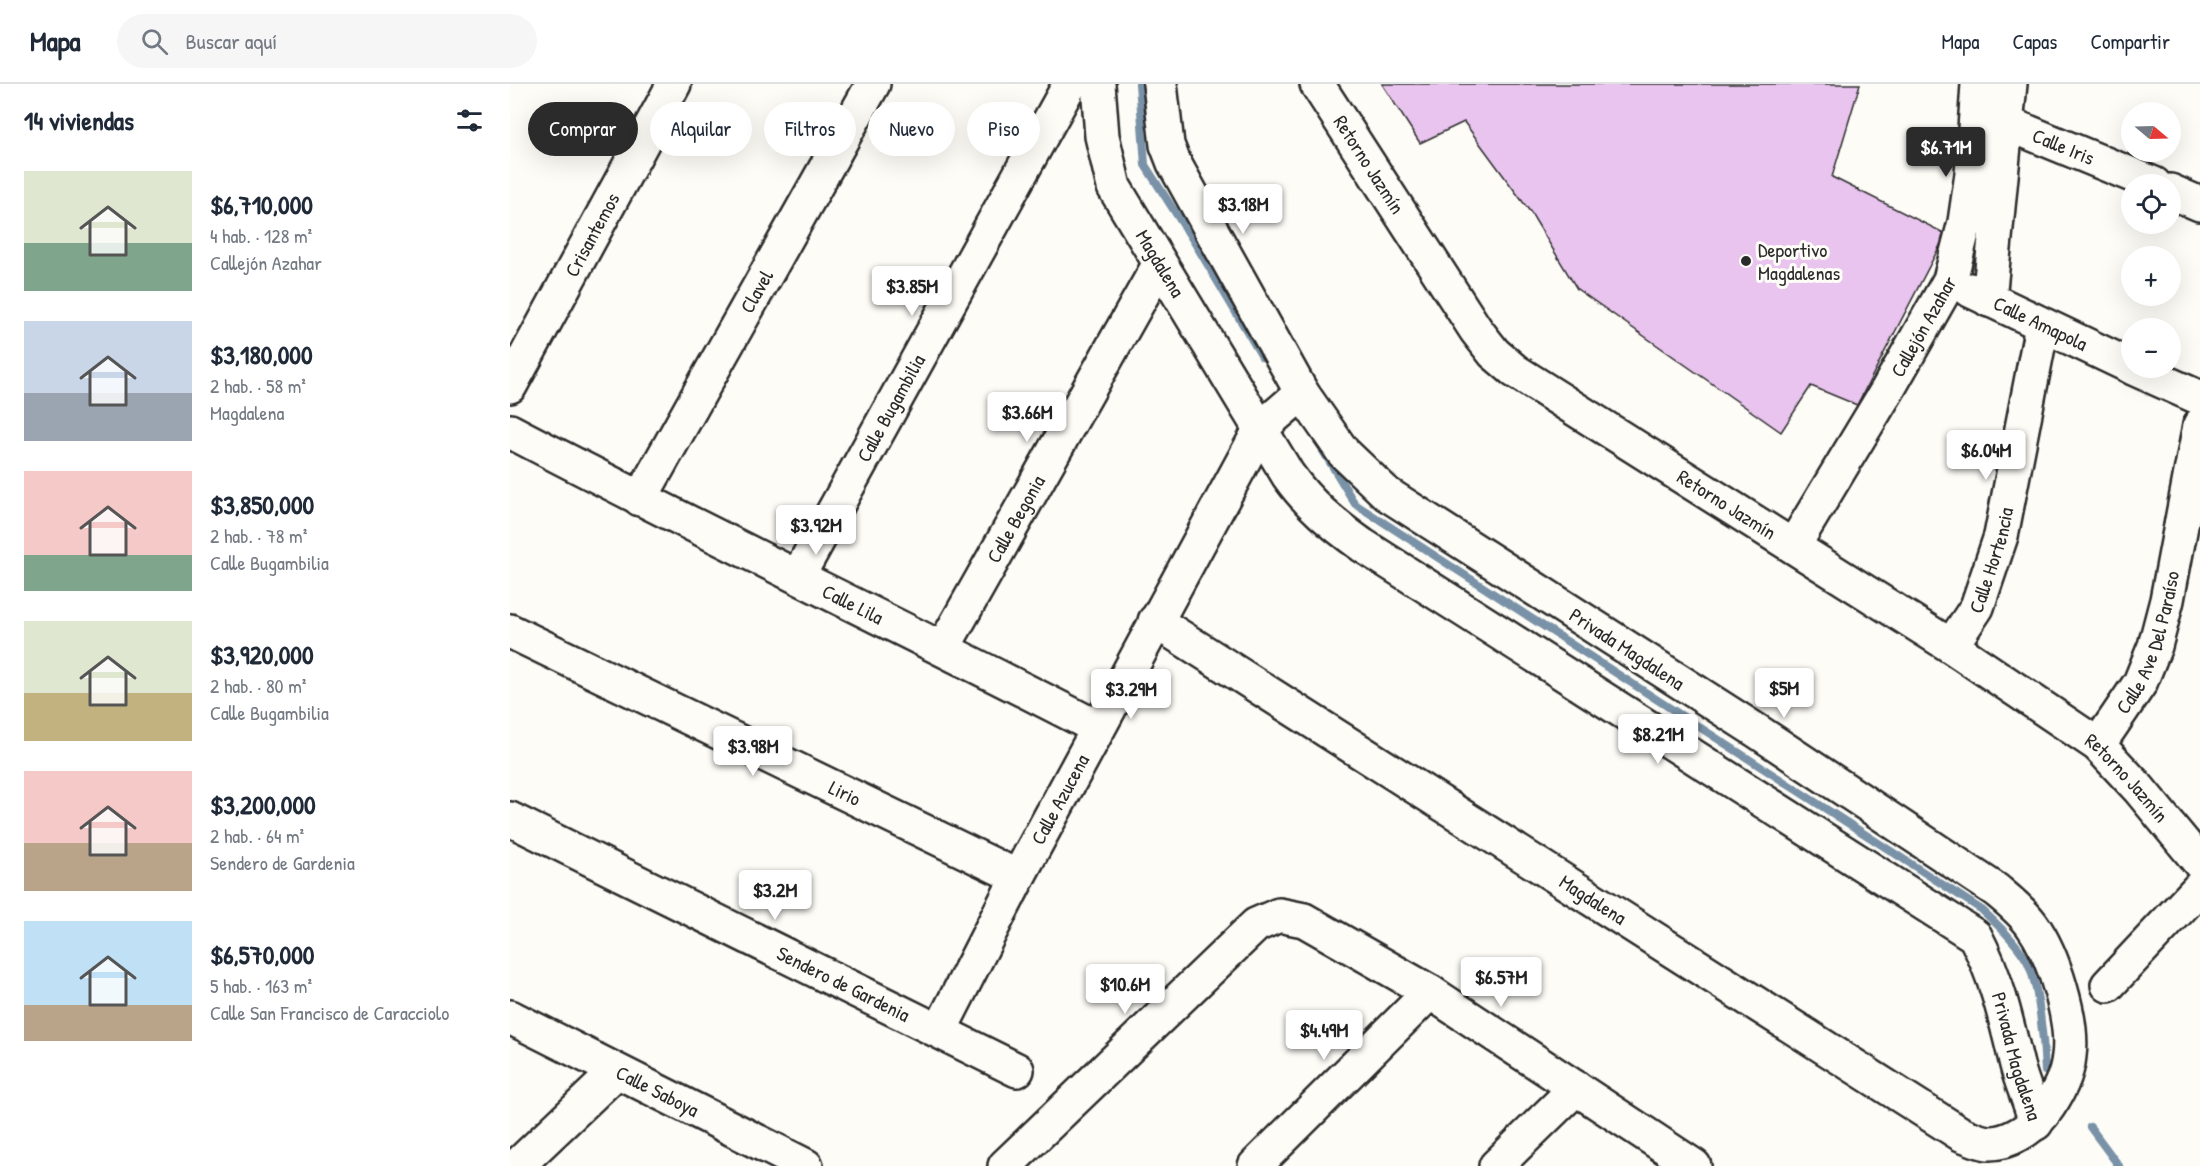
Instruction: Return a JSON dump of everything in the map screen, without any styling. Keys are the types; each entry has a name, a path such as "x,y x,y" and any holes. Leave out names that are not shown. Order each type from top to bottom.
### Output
{"street":[{"name":"Crisantemos","path":"510,386 674,84"},
{"name":"Clavel","path":"640,499 873,84"},
{"name":"Calle Bugambilia","path":"798,576 1070,84"},
{"name":"Magdalena","path":"1098,84 1102,136 1114,187 1261,428"},
{"path":"1160,84 1167,146 1174,163 1302,393"},
{"name":"Retorno Jazmín","path":"1317,84 1476,330 1494,353 1515,371 1794,545 1951,646 2098,745 2139,789 2200,863"},
{"name":"Callejón Azahar","path":"1794,545 1888,389 1950,280 1965,222 1972,174 1978,84"},
{"path":"1989,300 2010,84"},
{"name":"Calle Iris","path":"2006,123 2130,174"},
{"path":"2181,196 2200,204"},
{"name":"Calle Begonia","path":"943,648 1159,264"},
{"name":"Calle Amapola","path":"1950,280 2121,362"},
{"name":"Calle Hortencia","path":"1951,646 1977,607 1998,546 2042,326"},
{"name":"Calle Amapola","path":"2156,378 2200,398"},
{"name":"Calle Azucena","path":"940,1030 1155,621 1261,428 1302,393"},
{"name":"Privada Magdalena","path":"1302,393 1343,452 1387,494 1756,731 1996,890 2015,906 2032,925 2046,949 2057,981 2069,1033 2070,1056 2064,1077 2056,1097 2036,1123"},
{"name":"Calle Ave Del Paraíso","path":"2098,745 2140,683 2155,646 2167,600 2200,425"},
{"name":"Privada Magdalena","path":"1261,428 1306,501 1328,521 1975,936 1989,962 1999,992 2018,1067 2036,1123"},
{"name":"Calle Lila","path":"510,431 640,499 943,648 1098,728"},
{"name":"Magdalena","path":"1155,621 1961,1134 1988,1143 2010,1139 2036,1123"},
{"name":"Lirio","path":"510,631 1018,878"},
{"name":"Sendero de Gardenia","path":"510,819 1017,1070"},
{"path":"2108,985 2200,887"},
{"path":"1005,1166 1256,925 1280,915 1304,920 1430,992 1694,1166"},
{"path":"1255,1166 1430,992"},
{"name":"Calle Saboya","path":"510,1017 616,1072 760,1158 806,1166"},
{"path":"517,1166 616,1072"},
{"path":"1496,1166 1576,1088"}],"building":[{"name":"Deportivo Magdalenas","path":"1382,84 1860,84 1832,177 1946,234 1857,405 1811,386 1781,432 1577,289 1531,213 1464,122 1420,143"}],"waterway":[{"path":"1139,84 1145,165 1196,245 1262,357"},
{"path":"1323,451 1355,504 1982,910 2016,945 2031,969 2040,1014 2045,1071"},
{"path":"2090,1127 2119,1166"}],"place":[{"name":"Deportivo Magdalenas","path":"1746,261"}]}
